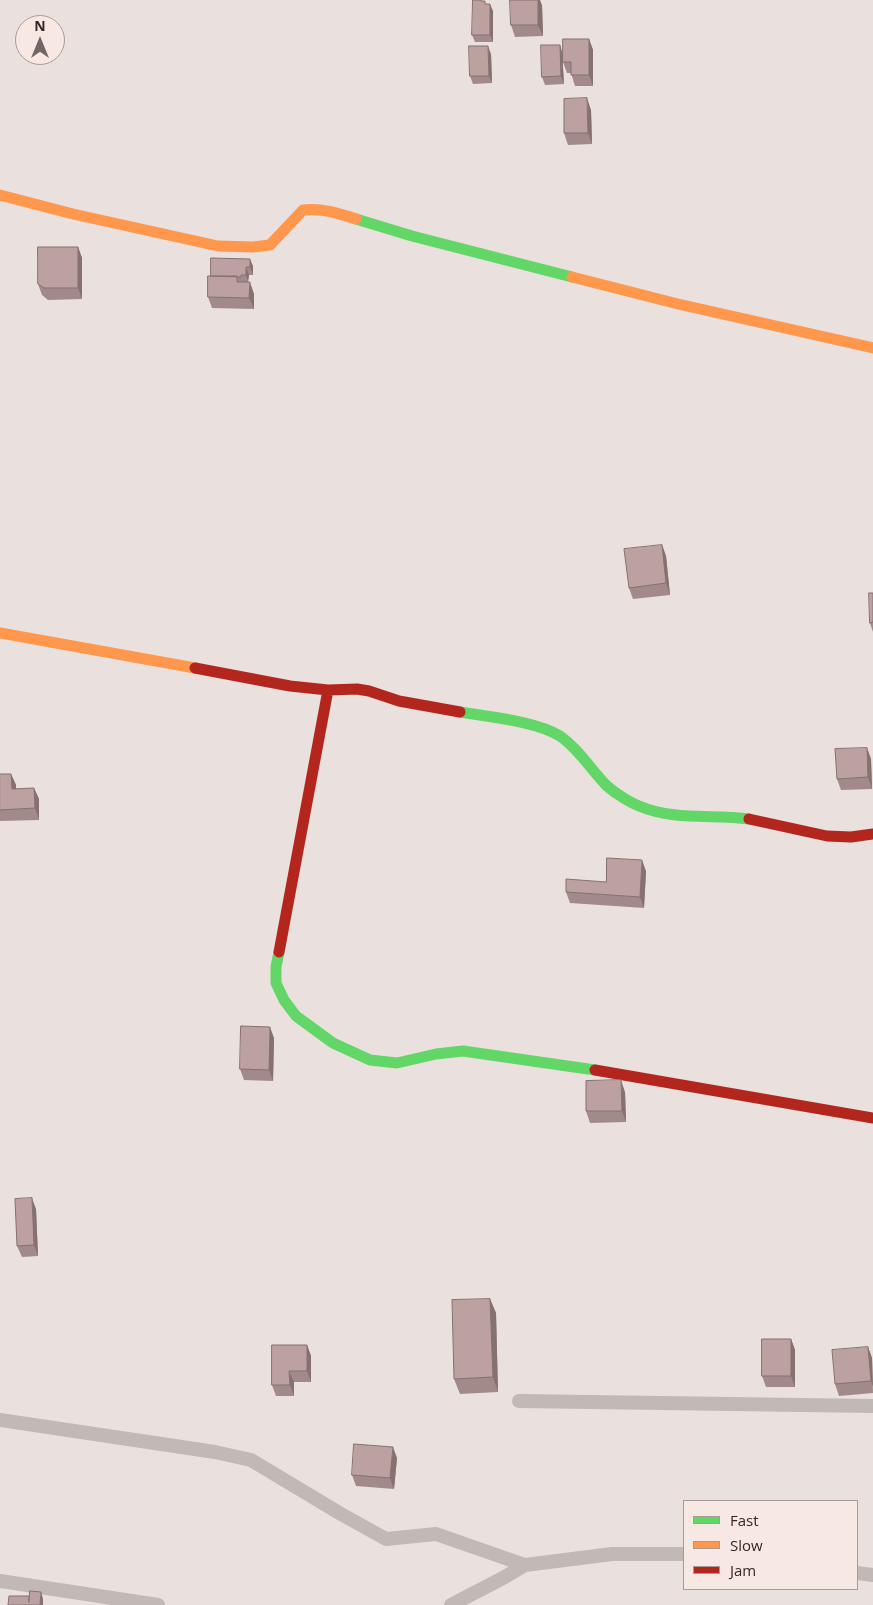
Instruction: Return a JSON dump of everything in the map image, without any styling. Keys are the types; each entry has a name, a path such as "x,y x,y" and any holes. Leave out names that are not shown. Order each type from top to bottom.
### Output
{"street":[{"path":"0,195 73,214 218,246 253,248 270,245 303,210 332,211 412,236 678,304 873,348"},
{"path":"0,633 124,654 290,686 328,690 357,689 369,691 399,701 547,729 562,737 578,752 608,787 638,806 657,812 702,817 737,817 760,820 827,836 851,838 873,834"},
{"path":"328,690 276,968 276,983 284,1000 296,1016 333,1042 370,1060 397,1063 436,1054 464,1051 564,1065 873,1118"},
{"path":"518,1401 873,1406"},
{"path":"0,1420 216,1452 251,1460 386,1539 436,1534 525,1564 612,1554 683,1554"},
{"path":"451,1605 503,1578 525,1564"},
{"path":"858,1573 873,1575"},
{"path":"0,1581 128,1603 158,1605"}],"building":[{"path":"473,0 481,0 485,1 485,4 490,4 490,35 472,35"},
{"path":"510,0 538,0 538,25 511,25"},
{"path":"563,39 589,39 589,75 571,75 571,62 563,62"},
{"path":"541,45 560,45 561,76 542,77"},
{"path":"469,46 488,46 489,76 470,76"},
{"path":"587,98 588,133 564,133 564,99"},
{"path":"38,247 78,247 78,288 44,288 38,284"},
{"path":"211,258 250,259 250,267 246,267 246,275 241,275 241,277 211,276"},
{"path":"208,276 237,276 237,282 250,282 249,298 208,297"},
{"path":"662,545 666,583 629,588 624,549"},
{"path":"869,593 873,593 873,622 870,623"},
{"path":"867,748 868,777 837,779 835,749"},
{"path":"0,774 11,774 12,789 34,788 35,808 0,810"},
{"path":"607,858 642,860 640,897 566,892 566,879 606,882"},
{"path":"241,1026 270,1027 269,1070 240,1069"},
{"path":"621,1080 622,1111 586,1111 586,1081"},
{"path":"32,1198 34,1245 17,1246 15,1199"},
{"path":"490,1299 493,1377 454,1379 452,1300"},
{"path":"762,1339 791,1339 791,1376 762,1376"},
{"path":"272,1345 307,1345 307,1371 289,1371 290,1385 272,1385"},
{"path":"868,1347 871,1381 835,1384 832,1350"},
{"path":"354,1444 393,1447 390,1478 352,1475"},
{"path":"30,1591 41,1592 40,1605 8,1605 9,1596 29,1596 29,1602"}],"traffic: fast":[{"path":"356,219 412,236 572,277"},
{"path":"460,712 525,723 560,736 579,753 607,786 622,797 652,811 666,814 749,819"},
{"path":"279,952 276,967 276,983 284,1000 296,1016 333,1043 370,1060 397,1063 436,1054 463,1051 595,1070"}],"traffic: slow":[{"path":"0,195 73,214 218,246 253,247 270,245 303,210 323,210 356,219"},
{"path":"572,277 678,304 873,348"},
{"path":"0,633 195,668"}],"traffic: jam":[{"path":"195,668 290,686 328,690 357,689 399,701 460,712"},
{"path":"279,952 328,690"},
{"path":"749,819 827,836 851,837 873,834"},
{"path":"595,1070 873,1118"}]}
